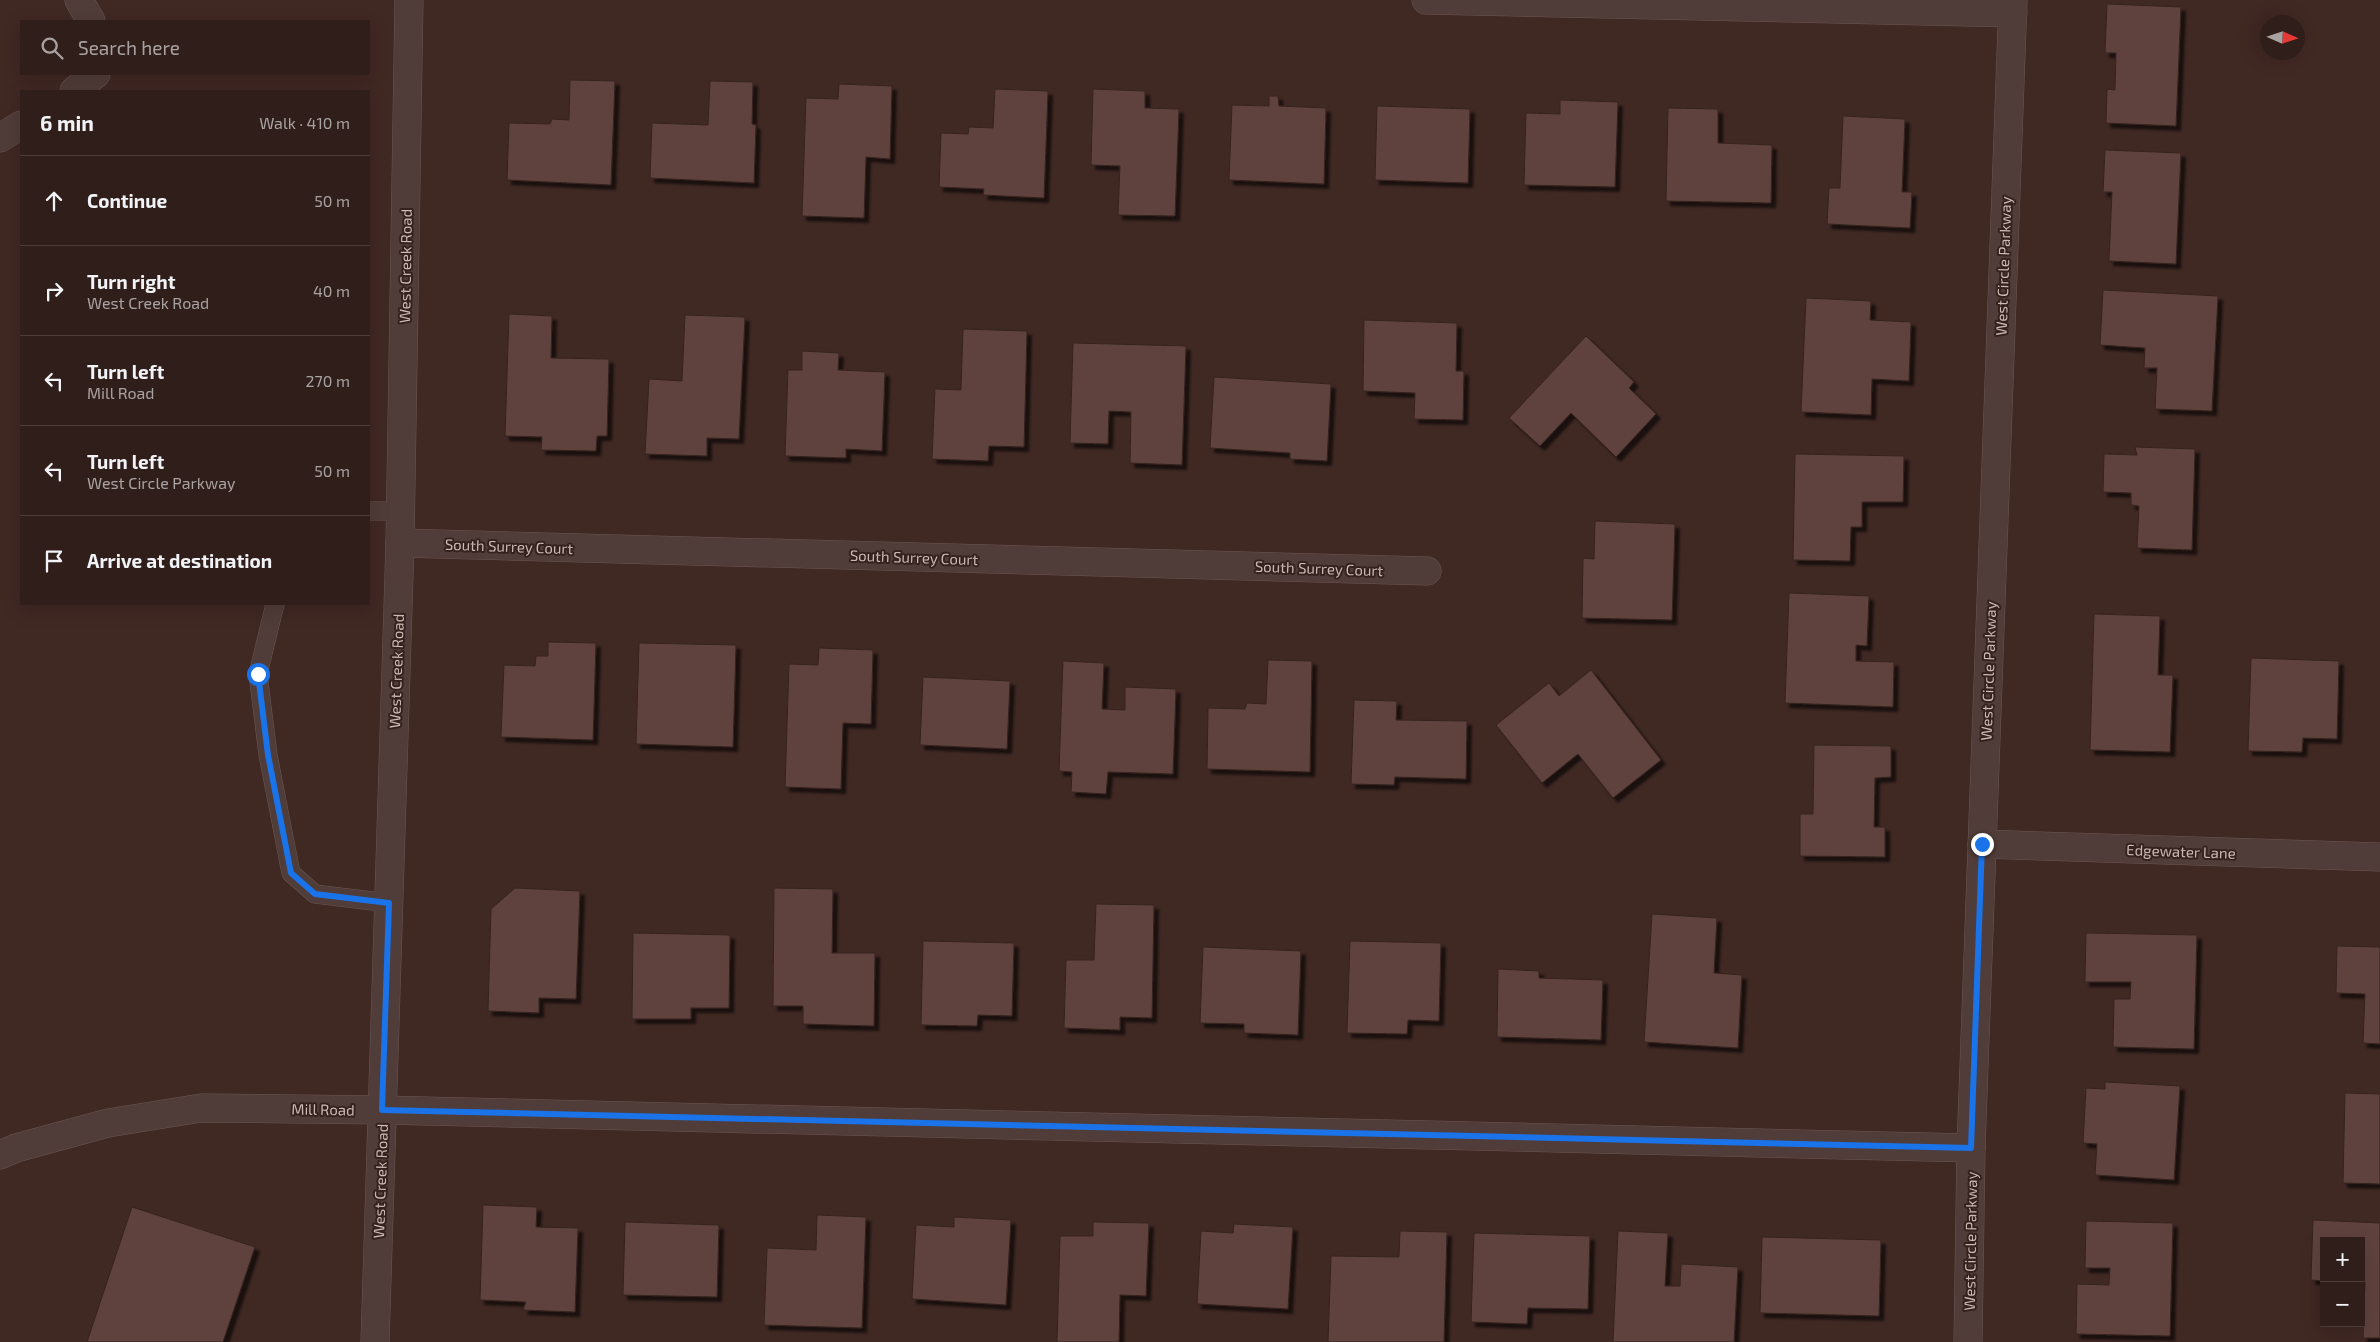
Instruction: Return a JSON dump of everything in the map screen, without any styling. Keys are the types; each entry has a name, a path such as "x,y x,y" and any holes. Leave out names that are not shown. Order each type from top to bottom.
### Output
{"street":[{"path":"78,0 90,20"},
{"name":"West Creek Road","path":"375,1342 401,511 409,0"},
{"path":"1426,0 2013,7"},
{"name":"West Circle Parkway","path":"1968,1342 1971,1148 2013,7"},
{"path":"75,90 95,75"},
{"path":"0,138 20,126"},
{"name":"South Surrey Court","path":"400,543 1427,571"},
{"name":"Edgewater Lane","path":"1982,844 2380,857"},
{"name":"Mill Road","path":"0,1155 16,1148 108,1123 201,1108 382,1110 1971,1148"}],"lane":[{"path":"370,511 401,511"},
{"path":"275,605 258,674 268,755 291,873 315,894 389,903"}],"building":[{"path":"2107,4 2181,7 2176,126 2106,123 2107,89 2115,90 2116,53 2105,53"},
{"path":"570,80 615,81 611,185 507,180 509,123 550,124 552,119 569,120"},
{"path":"710,81 753,82 752,124 756,125 754,183 650,178 652,123 708,125"},
{"path":"839,84 892,86 890,159 866,157 864,218 802,216 806,98 838,99"},
{"path":"995,89 1048,91 1044,198 983,195 984,189 939,187 941,133 968,134 969,127 993,128"},
{"path":"1093,89 1145,91 1145,108 1179,109 1175,216 1118,215 1120,166 1091,165"},
{"path":"1269,96 1278,96 1279,106 1326,108 1324,184 1229,180 1232,105 1269,106"},
{"path":"1560,100 1618,102 1615,187 1524,185 1526,113 1560,114"},
{"path":"1377,106 1470,109 1468,183 1375,180"},
{"path":"1668,108 1718,109 1718,143 1772,145 1771,203 1666,201"},
{"path":"1843,116 1905,119 1902,192 1912,192 1910,228 1827,224 1829,188 1840,188"},
{"path":"2105,150 2181,153 2176,264 2109,261 2112,192 2103,192"},
{"path":"2103,290 2218,296 2212,411 2155,409 2157,368 2144,368 2145,348 2100,345"},
{"path":"1806,298 1871,301 1870,320 1911,322 1909,381 1872,379 1871,415 1801,412"},
{"path":"509,314 552,316 551,358 609,359 607,436 597,436 596,451 541,450 542,437 505,436"},
{"path":"685,315 745,317 739,439 707,438 707,456 645,454 649,379 682,381"},
{"path":"1364,320 1457,323 1456,371 1464,371 1463,420 1414,419 1415,393 1363,391"},
{"path":"963,329 1027,331 1024,447 989,446 988,461 932,459 935,389 961,390"},
{"path":"1586,336 1634,382 1629,388 1656,414 1616,457 1571,413 1540,446 1509,418"},
{"path":"1073,343 1186,346 1182,465 1130,463 1131,412 1109,411 1108,444 1070,443"},
{"path":"802,351 839,353 838,370 885,372 882,451 846,449 846,458 785,456 788,370 802,370"},
{"path":"1214,377 1331,384 1327,461 1290,459 1290,453 1210,448"},
{"path":"2135,447 2195,449 2192,550 2137,548 2139,506 2131,505 2131,493 2103,492 2104,454 2137,455"},
{"path":"1795,454 1904,456 1903,502 1862,502 1862,527 1851,527 1850,561 1793,560"},
{"path":"1595,521 1675,524 1672,620 1582,618 1583,558 1594,559"},
{"path":"1789,593 1869,596 1867,646 1856,645 1856,661 1894,662 1893,707 1785,703"},
{"path":"2094,614 2160,616 2158,675 2173,675 2170,752 2090,750"},
{"path":"548,642 596,643 593,740 501,737 504,665 535,666 536,656 548,656"},
{"path":"639,643 736,645 733,747 636,744"},
{"path":"819,648 873,650 871,724 843,723 841,789 785,787 789,664 818,665"},
{"path":"2251,658 2339,661 2337,739 2303,738 2302,752 2248,751"},
{"path":"1268,660 1312,661 1310,772 1207,769 1208,708 1245,709 1247,703 1266,704"},
{"path":"1063,661 1104,663 1102,709 1125,710 1125,687 1176,689 1173,774 1108,772 1106,794 1071,792 1072,772 1059,771"},
{"path":"1591,670 1661,760 1613,798 1578,754 1542,783 1496,725 1549,683 1559,696"},
{"path":"923,677 1010,681 1007,749 920,745"},
{"path":"1354,700 1397,701 1396,720 1467,721 1466,779 1395,777 1394,785 1351,784"},
{"path":"1814,745 1891,746 1891,777 1875,778 1874,827 1885,827 1885,857 1800,856 1800,814 1813,814"},
{"path":"515,888 580,891 576,999 539,998 539,1013 488,1011 491,909"},
{"path":"774,888 833,889 832,953 875,953 874,1026 803,1024 803,1006 773,1006"},
{"path":"1096,904 1154,905 1152,1018 1120,1017 1120,1030 1064,1028 1066,960 1094,960"},
{"path":"1652,914 1717,918 1714,973 1742,975 1738,1048 1644,1042"},
{"path":"633,933 730,935 729,1008 691,1008 691,1019 632,1019"},
{"path":"2086,933 2197,935 2194,1049 2113,1047 2114,999 2130,999 2131,982 2085,982"},
{"path":"923,941 1014,943 1012,1016 978,1015 977,1026 921,1025"},
{"path":"1350,941 1441,943 1439,1021 1408,1020 1407,1034 1347,1033"},
{"path":"2337,946 2380,947 2380,1044 2363,1043 2365,994 2336,993"},
{"path":"1203,947 1301,951 1298,1035 1244,1033 1244,1024 1200,1023"},
{"path":"1498,969 1539,971 1539,978 1603,980 1601,1040 1497,1037"},
{"path":"2105,1082 2180,1086 2174,1180 2095,1175 2097,1144 2083,1143 2086,1088 2105,1089"},
{"path":"2345,1093 2380,1094 2380,1184 2343,1183"},
{"path":"483,1205 537,1207 536,1227 578,1228 575,1312 523,1310 526,1302 480,1300"},
{"path":"132,1207 255,1247 223,1342 87,1342"},
{"path":"817,1215 866,1217 862,1328 764,1325 767,1248 816,1250"},
{"path":"954,1217 1011,1220 1006,1305 912,1299 916,1225 954,1227"},
{"path":"2313,1220 2380,1223 2380,1338 2363,1338 2363,1327 2365,1327 2365,1237 2320,1237 2320,1281 2311,1280"},
{"path":"2086,1221 2173,1223 2170,1336 2076,1334 2077,1284 2109,1285 2110,1268 2085,1268"},
{"path":"625,1222 719,1225 717,1297 623,1295"},
{"path":"1093,1222 1149,1223 1146,1296 1120,1295 1119,1342 1057,1342 1060,1236 1093,1236"},
{"path":"1234,1224 1293,1227 1288,1309 1197,1304 1201,1231 1233,1233"},
{"path":"1400,1231 1447,1232 1444,1342 1328,1342 1331,1256 1399,1257"},
{"path":"1618,1231 1668,1233 1665,1286 1680,1286 1681,1264 1738,1267 1734,1342 1613,1342"},
{"path":"1474,1233 1590,1236 1588,1309 1528,1308 1527,1324 1471,1322"},
{"path":"1762,1237 1881,1240 1879,1316 1760,1313"}],"route":[{"path":"258,674 268,755 291,873 315,894 389,903 382,1110 1971,1148 1982,844"}]}
